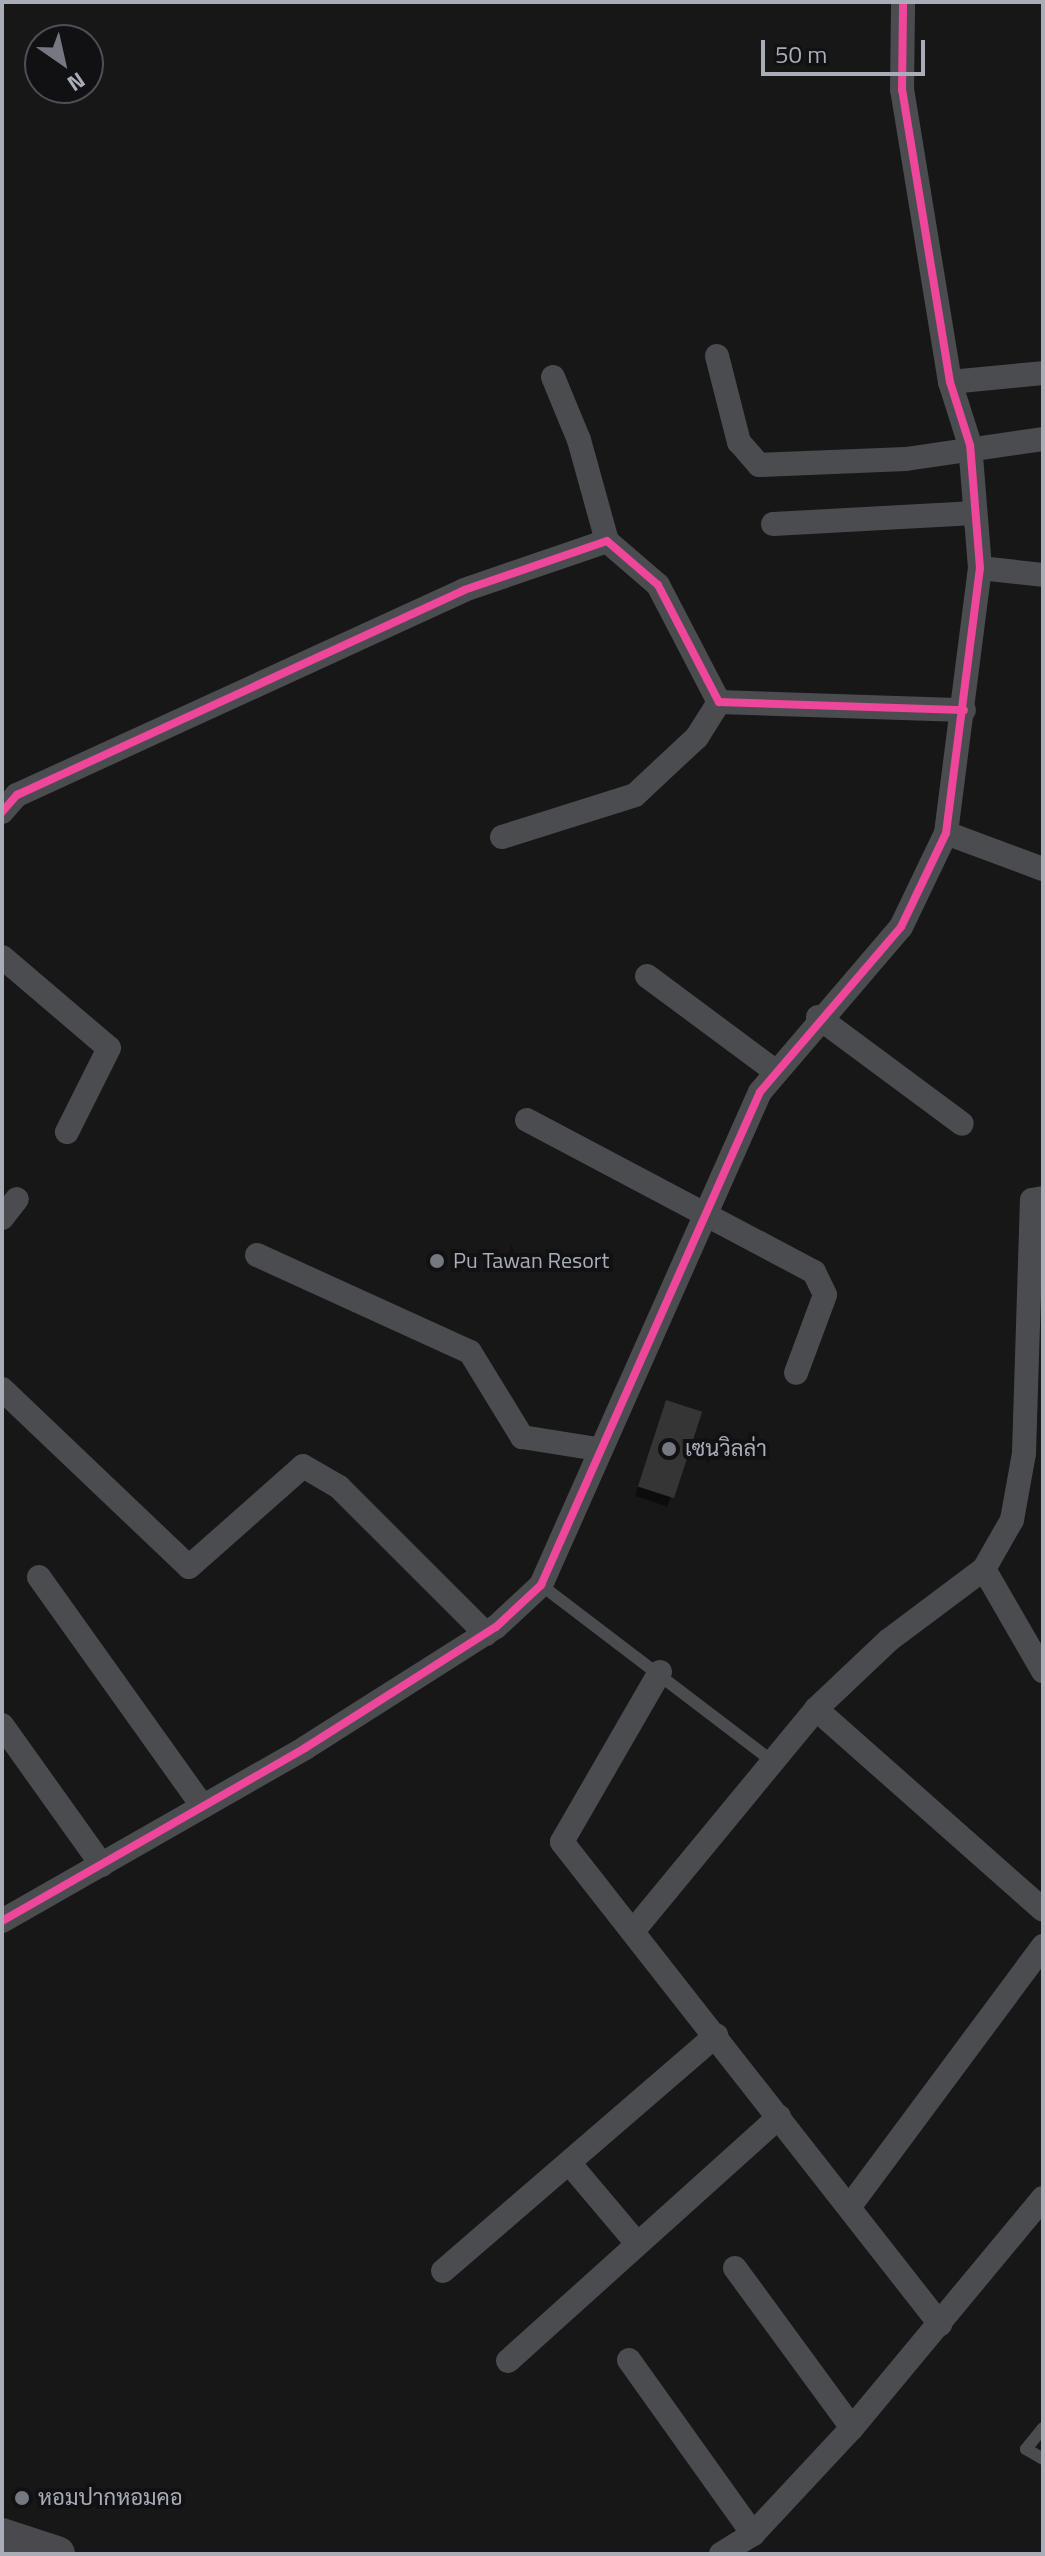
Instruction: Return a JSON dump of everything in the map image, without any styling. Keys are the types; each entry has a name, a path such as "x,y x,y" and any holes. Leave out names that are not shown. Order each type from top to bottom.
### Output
{"main road":[{"path":"2,2536 57,2554"}],"street":[{"path":"2,1921 203,1807 486,1634 541,1585 597,1449 705,1211 775,1071 818,1017 901,927 946,833 980,568 970,445 950,382 902,90 903,2"},
{"path":"717,356 739,442 759,465 906,459 970,445 1043,439"},
{"path":"950,382 1043,373"},
{"path":"553,377 607,541 658,585 719,702"},
{"path":"773,524 975,513"},
{"path":"2,812 17,795 464,590 607,541"},
{"path":"980,568 1043,575"},
{"path":"719,702 964,710"},
{"path":"502,837 635,795 697,737 719,702"},
{"path":"946,833 1043,869"},
{"path":"2,957 109,1048 67,1132"},
{"path":"647,976 775,1071"},
{"path":"818,1017 962,1124"},
{"path":"527,1120 705,1211 824,1282 796,1373"},
{"path":"634,1930 816,1709 889,1640 984,1569 1012,1520 1024,1453 1032,1200 1043,1198"},
{"path":"2,1218 17,1199"},
{"path":"257,1255 470,1352 522,1437 597,1449"},
{"path":"4,1386 189,1567 303,1466 339,1487 486,1634"},
{"path":"984,1569 1043,1671"},
{"path":"39,1577 203,1807"},
{"path":"660,1672 562,1842 940,2324"},
{"path":"816,1709 1043,1910"},
{"path":"2,1725 102,1865"},
{"path":"850,2206 1043,1946"},
{"path":"443,2271 716,2035"},
{"path":"508,2361 636,2242 779,2117"},
{"path":"570,2164 636,2242"},
{"path":"721,2554 753,2534 852,2428 1043,2198"},
{"path":"735,2268 852,2428"},
{"path":"629,2360 753,2534"}],"lane":[{"path":"541,1585 660,1672 771,1760"},
{"path":"1043,2428 1026,2449 1043,2459"}],"building":[{"name":"เซนวิลล่า","path":"666,1400 702,1412 674,1498 638,1487"}],"cycle path":[{"path":"2,1921 305,1748 496,1627 541,1585 760,1092 901,927 946,833 980,568 970,445 950,382 902,90 903,2"},
{"path":"2,812 17,795 464,590 607,541 658,585 719,702 964,710"}],"place":[{"name":"Pu Tawan Resort","path":"437,1261"},
{"name":"เซนวิลล่า","path":"669,1449"},
{"name":"หอมปากหอมคอ","path":"22,2498"}]}
